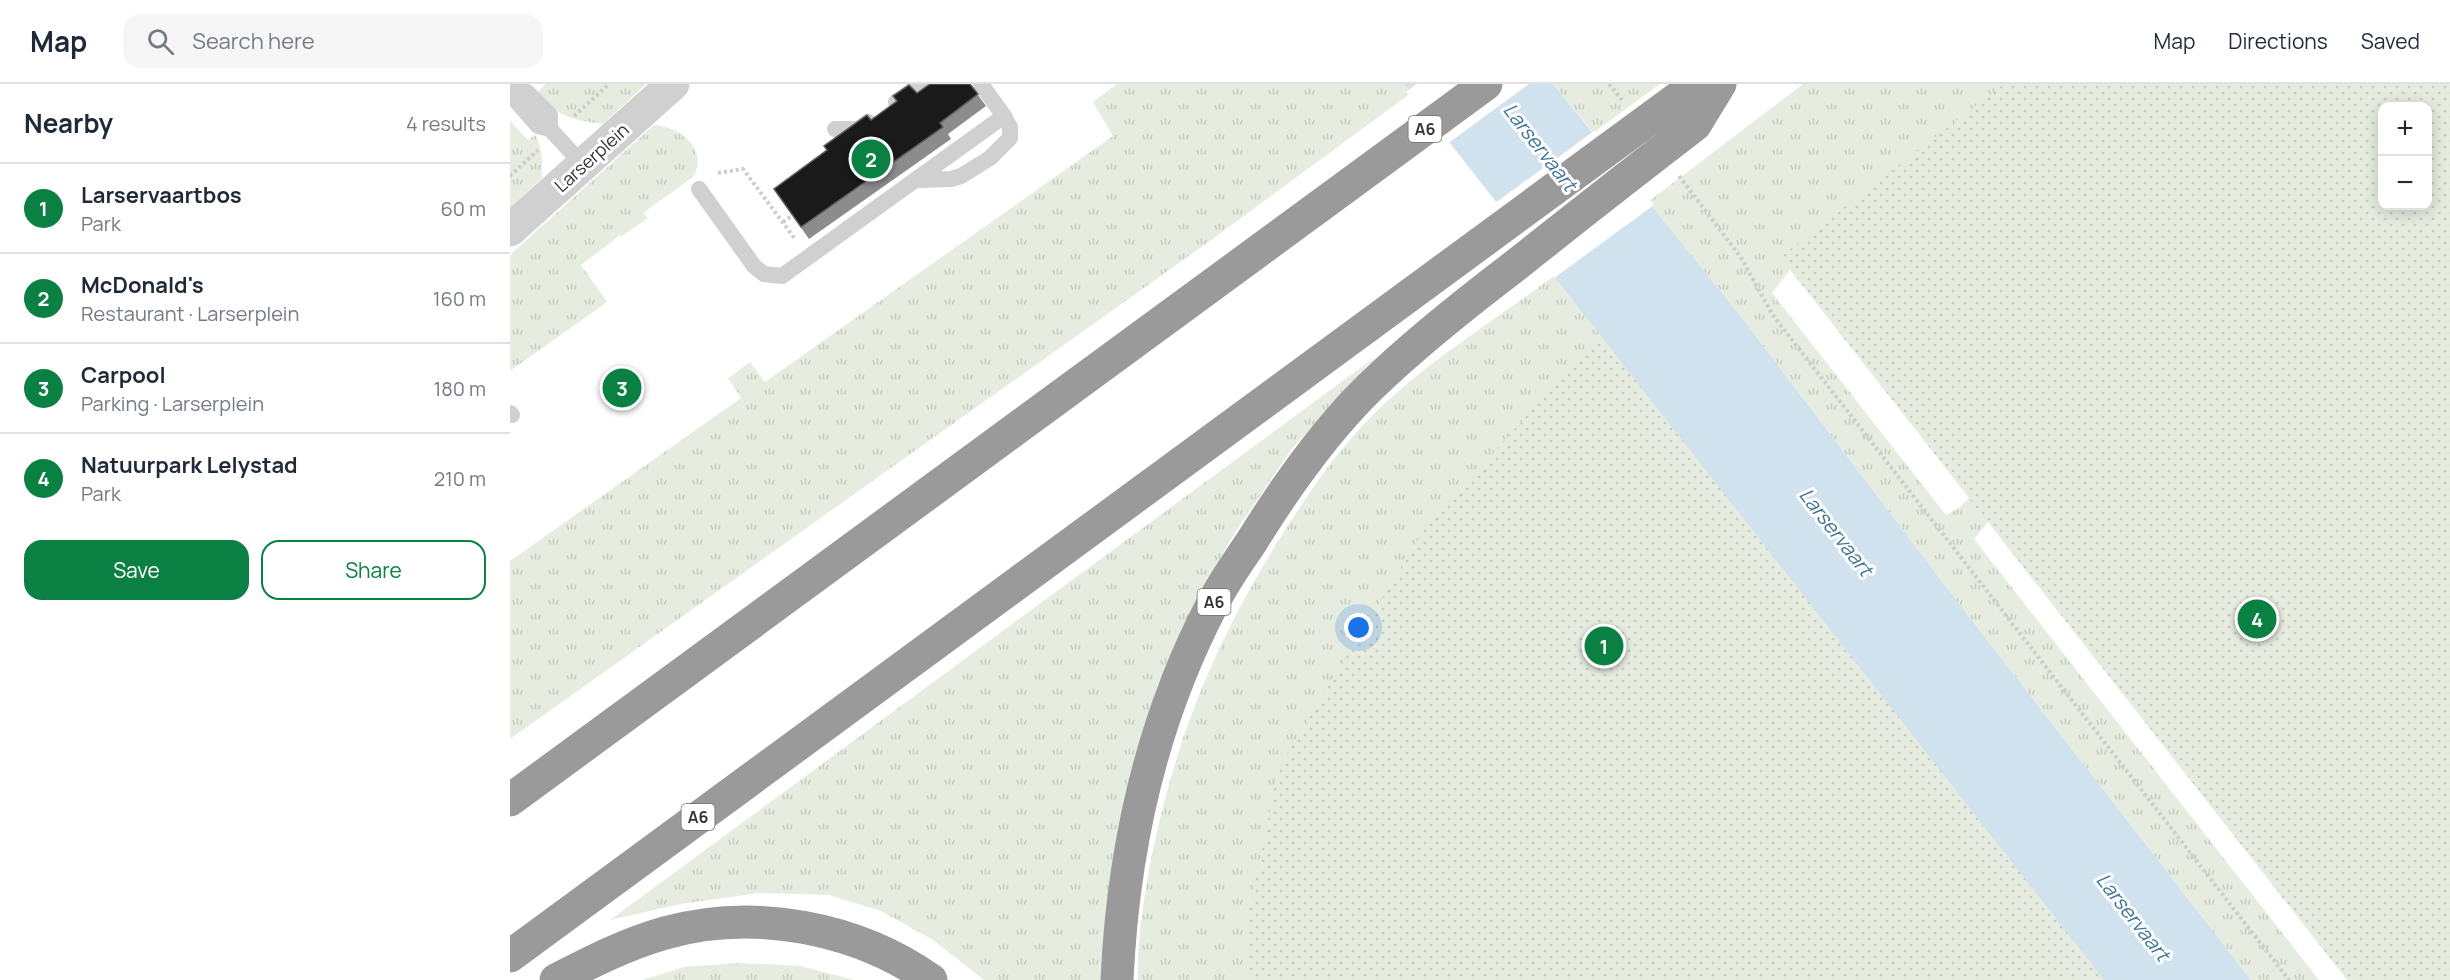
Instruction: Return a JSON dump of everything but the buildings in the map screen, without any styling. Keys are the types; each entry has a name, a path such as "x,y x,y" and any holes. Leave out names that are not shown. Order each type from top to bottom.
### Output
{"highway":[{"name":"A6","path":"510,800 1486,84"},
{"name":"A6","path":"510,956 1442,271 1720,84"},
{"name":"A6","path":"1117,980 1120,914 1131,836 1150,760 1175,686 1212,604 1273,506 1313,451 1370,387 1466,304 1689,103"},
{"path":"556,980 610,952 666,933 718,923 767,923 817,929 865,945 917,970 931,980"}],"street":[{"name":"Larserplein","path":"510,230 673,84"}],"lane":[{"path":"835,129 858,129 922,84"},
{"path":"919,180 956,178 990,158 1010,138 1010,127 981,84"},
{"path":"512,87 527,92 547,112 550,129 584,166"},
{"path":"699,189 754,266 764,274 777,276 788,274 1004,116"}],"path":[{"path":"571,119 609,84"},
{"path":"1609,84 1623,102"},
{"path":"510,176 541,148"},
{"path":"718,173 743,169 798,242"},
{"path":"1676,172 1742,259 1772,314 2289,980"},
{"path":"783,222 793,215"}],"green space":[{"path":"546,84 646,84 603,124 582,121 558,112 536,93"},
{"path":"1117,84 1404,84 1411,93 1207,243 510,739 510,561 741,398 728,378 750,362 765,382 1113,136 1093,102"},
{"path":"1553,84 1660,84 1593,133"},
{"path":"1803,84 2030,84 1797,261 1772,293 1946,515 1959,508 1977,490 2083,408 1974,539 2319,980 2251,980 1963,609 1742,318 1648,202"},
{"path":"2004,84 2450,84 2450,980 2347,980 1780,257"},
{"path":"510,121 528,140 535,135 538,140 541,150 542,178 510,208"},
{"path":"654,125 664,126 682,135 695,149 698,158 693,177 643,213 648,218 622,236 620,235 581,265 607,302 510,371 510,255"},
{"path":"1555,275 1842,641 1271,980 1138,980 1140,929 1148,878 1164,802 1176,761 1204,682 1240,607 1261,570 1327,469 1378,410 1451,349"},
{"path":"1605,330 2115,980 1249,980 1249,913 1279,767 1427,525"},
{"path":"1374,358 1291,450 1234,534 1192,608 1158,684 1135,762 1103,980 984,980 933,940 881,911 829,895 759,893 681,904 610,920"},
{"path":"740,963 800,966 854,980 643,980 684,967"}],"water":[{"name":"Larservaart","path":"1404,84 1553,84 1742,318 1963,609 2251,980 2104,980"}],"pier":[{"path":"1416,84 1529,84 1447,144 1406,92"},
{"path":"1594,131 1654,205 1554,278 1495,203"}],"place":[{"name":"McDonald's","path":"871,159"},
{"name":"Carpool","path":"622,388"},
{"name":"Natuurpark Lelystad","path":"2257,619"},
{"name":"Larservaartbos","path":"1604,646"}]}
